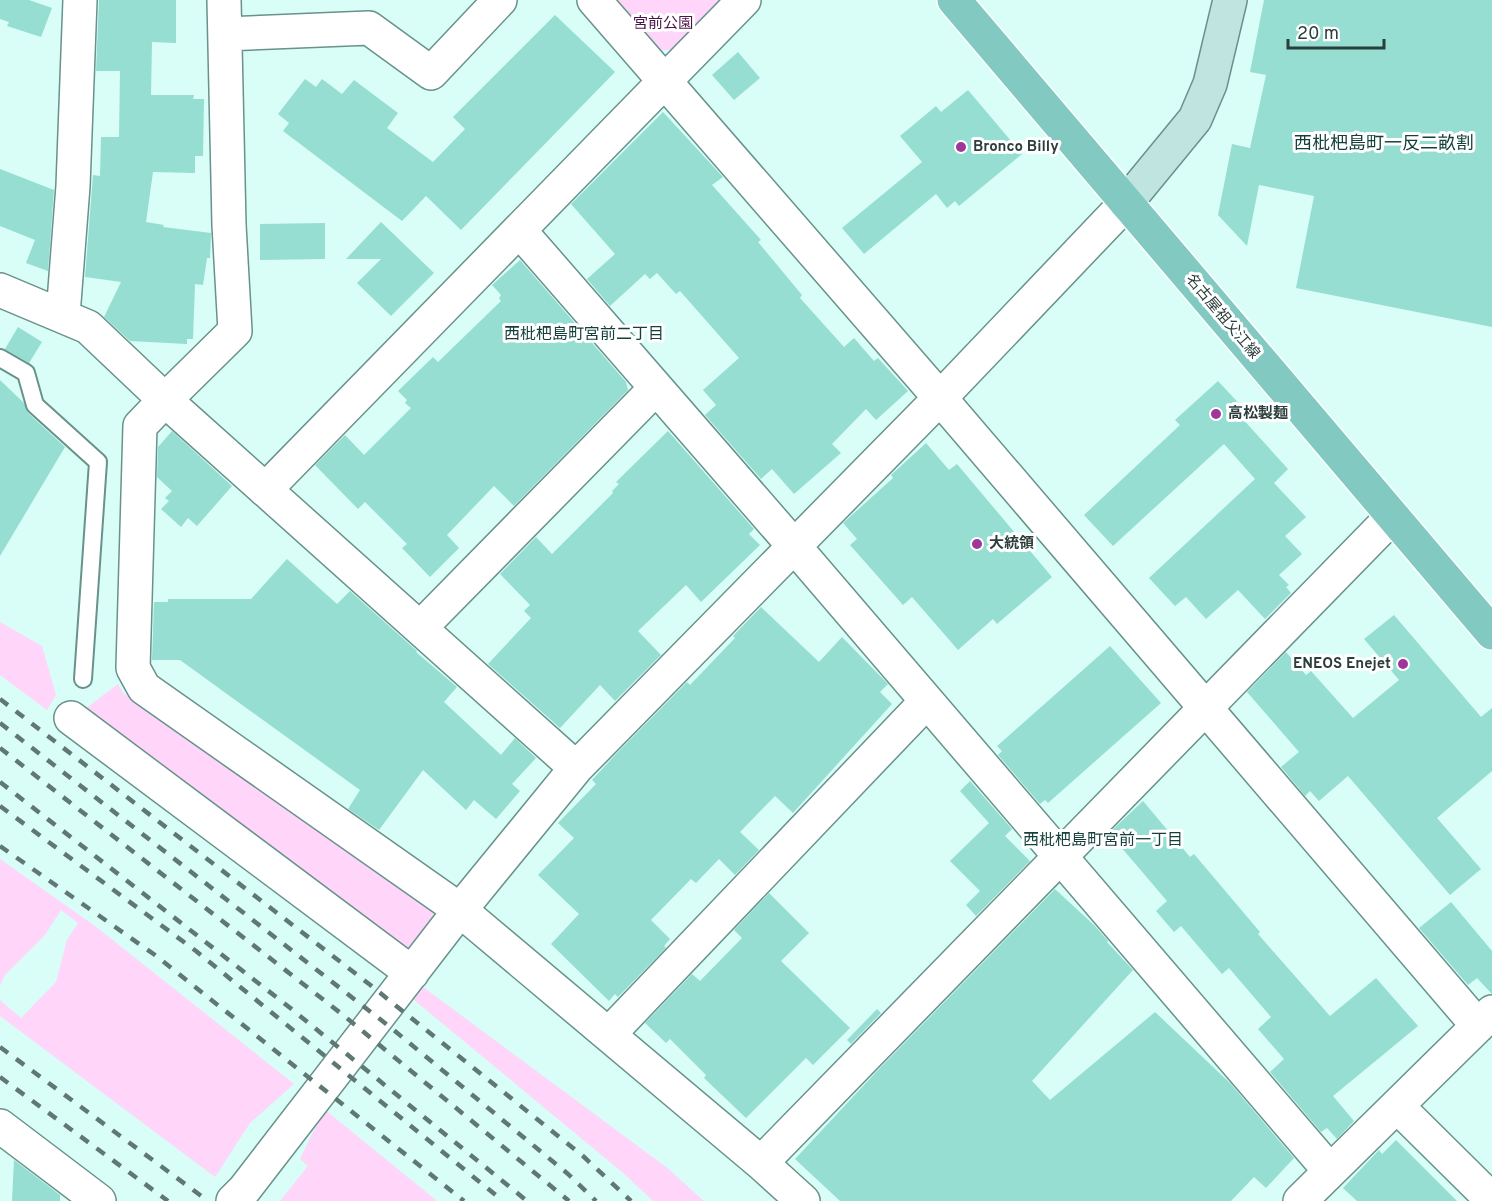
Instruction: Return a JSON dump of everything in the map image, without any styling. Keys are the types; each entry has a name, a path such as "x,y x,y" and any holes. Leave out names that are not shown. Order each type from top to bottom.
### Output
{"main road":[{"name":"名古屋祖父江線","path":"954,0 1492,633"}],"street":[{"path":"63,315 73,186 80,0"},
{"path":"224,0 229,225 235,331 140,426 133,668 144,688 460,910 609,1034 803,1201"},
{"path":"225,34 369,28 431,73 500,0"},
{"path":"594,0 1206,708 1485,1019 1300,1201"},
{"path":"265,490 744,0"},
{"path":"233,1201 460,910 576,768 940,398 1126,203 1195,119 1210,84 1230,0"},
{"path":"519,230 794,546 1330,1171"},
{"path":"0,290 88,327 165,400 576,768"},
{"path":"420,628 656,388"},
{"path":"761,1163 1392,517"},
{"path":"609,1034 927,701"},
{"path":"71,718 412,973"},
{"path":"1397,1106 1492,1200"},
{"path":"0,1126 99,1201"}],"lane":[{"path":"0,358 26,373 35,405 98,462 83,679"}],"green space":[{"name":"宮前公園","path":"611,0 720,0 672,50 652,50"},
{"path":"0,622 42,646 56,695 47,710 0,675"},
{"path":"118,684 123,693 432,907 434,924 409,953 81,712"},
{"path":"0,859 95,926 294,1084 250,1123 215,1177 0,1016 0,1000 21,1018 56,982 67,940 78,923 61,910 45,935 5,975 0,986"},
{"path":"419,984 666,1167 704,1201 653,1201 622,1172 408,995"},
{"path":"324,1109 437,1201 280,1201 308,1166 300,1159"}],"building":[{"path":"0,0 29,0 52,8 41,37 7,26 9,22 0,19"},
{"path":"99,0 176,0 176,43 152,42 151,95 194,95 193,99 204,99 203,156 195,156 195,173 153,172 146,222 164,225 163,227 211,233 210,258 207,258 203,285 195,284 193,339 187,339 187,344 130,341 104,317 121,282 85,277 93,175 100,176 101,137 119,137 120,71 96,71"},
{"path":"1264,0 1492,0 1492,327 1296,288 1314,196 1259,185 1247,246 1218,215 1232,144 1250,148 1266,75 1250,72"},
{"path":"555,15 615,72 461,230 426,196 402,221 283,131 289,123 278,114 305,79 316,87 322,79 342,94 354,80 398,113 387,128 433,162 465,129 453,117"},
{"path":"738,52 760,78 734,100 712,75"},
{"path":"968,90 1022,154 959,206 955,201 947,208 936,194 864,254 842,228 922,162 900,136 936,106 941,112"},
{"path":"663,112 723,177 712,185 761,240 758,242 802,295 800,298 844,347 854,338 874,361 878,358 908,391 876,420 866,409 832,444 841,453 794,494 772,469 761,479 705,415 716,405 703,390 739,358 680,291 676,294 657,273 650,279 645,274 610,306 587,279 615,254 571,204"},
{"path":"0,169 54,190 48,271 26,263 35,240 0,226"},
{"path":"381,222 434,273 391,316 357,283 381,259 346,259"},
{"path":"325,223 325,259 260,260 260,224"},
{"path":"520,260 626,382 628,390 514,506 494,486 447,535 459,548 430,577 402,548 407,544 365,502 358,509 315,465 345,435 364,455 411,408 398,391 433,357 438,362 501,301 499,298 501,295 492,285"},
{"path":"18,327 42,342 29,363 5,349"},
{"path":"0,380 24,403 28,413 65,447 0,556"},
{"path":"1218,381 1246,411 1240,416 1288,469 1274,483 1306,517 1285,536 1302,554 1279,575 1289,585 1286,587 1291,593 1265,619 1238,590 1206,619 1186,597 1175,606 1149,578 1255,479 1224,444 1113,546 1084,515 1180,425 1175,420"},
{"path":"172,431 232,486 197,526 188,518 181,527 161,509 169,501 165,498 172,491 157,477 158,447"},
{"path":"668,431 754,529 749,534 760,545 701,602 686,585 638,631 661,655 615,701 600,685 560,728 488,664 531,618 524,611 530,605 500,574 536,537 552,554 613,493 612,491 619,484 616,482"},
{"path":"926,443 949,470 957,464 1052,577 997,624 993,619 958,650 912,597 903,605 850,545 857,539 843,523 893,478 891,475"},
{"path":"287,559 337,604 350,591 457,687 444,702 501,755 515,738 536,758 512,784 520,791 496,819 474,800 466,810 423,770 379,830 348,809 360,790 180,660 152,660 154,602 168,602 168,599 251,599"},
{"path":"761,607 819,662 842,637 888,684 880,692 892,704 793,813 775,796 740,832 759,850 735,875 719,859 696,883 691,879 651,920 670,939 664,946 666,948 618,997 615,994 609,1001 551,944 579,914 538,875 574,838 558,823 596,784 592,780 616,754 687,682 690,685"},
{"path":"1394,615 1481,717 1492,708 1492,771 1437,818 1481,869 1450,895 1348,776 1319,801 1310,791 1305,796 1281,767 1299,752 1247,692 1286,652 1306,675 1311,671 1353,718 1399,680 1364,639"},
{"path":"1110,646 1161,703 1048,803 1045,800 1040,804 998,755 1002,751 997,746"},
{"path":"970,781 1012,829 1005,836 1030,861 976,916 966,905 980,891 950,861 989,823 960,791"},
{"path":"1143,801 1190,857 1194,854 1260,932 1258,934 1330,1016 1376,978 1418,1026 1333,1096 1354,1121 1337,1139 1327,1128 1321,1132 1270,1072 1284,1059 1258,1029 1271,1017 1229,968 1222,974 1181,926 1174,932 1156,911 1167,901 1109,833"},
{"path":"1055,889 1095,926 1133,970 1032,1081 1050,1100 1155,1012 1230,1083 1294,1158 1266,1188 1254,1177 1231,1201 840,1201 795,1159 878,1070"},
{"path":"769,893 809,933 781,961 850,1028 813,1065 806,1058 746,1118 704,1078 706,1075 670,1039 666,1043 645,1023 692,974 700,981 742,938 734,930"},
{"path":"1451,902 1492,951 1492,994 1477,978 1468,985 1419,928"},
{"path":"877,1009 881,1013 851,1044 847,1040"},
{"path":"1396,1140 1457,1201 1357,1201 1343,1188 1379,1150 1382,1154"},
{"path":"14,1160 60,1195 60,1201 12,1201"}],"railway":[{"path":"0,699 369,984 583,1156 631,1201"},
{"path":"0,723 390,1027 568,1174 596,1201"},
{"path":"0,748 343,1015 569,1201"},
{"path":"0,782 289,1007 527,1201"},
{"path":"0,806 196,951 503,1201"},
{"path":"0,846 155,955 464,1201"},
{"path":"0,1047 208,1201"},
{"path":"0,1077 168,1201"}],"place":[{"name":"Bronco Billy","path":"961,147"},
{"name":"高松製麺","path":"1216,414"},
{"name":"大統領","path":"977,544"},
{"name":"ENEOS Enejet","path":"1403,664"}],"district":[{"name":"西枇杷島町一反二畝割","path":"1384,144"},
{"name":"西枇杷島町宮前二丁目","path":"584,335"},
{"name":"西枇杷島町宮前一丁目","path":"1103,841"}]}
